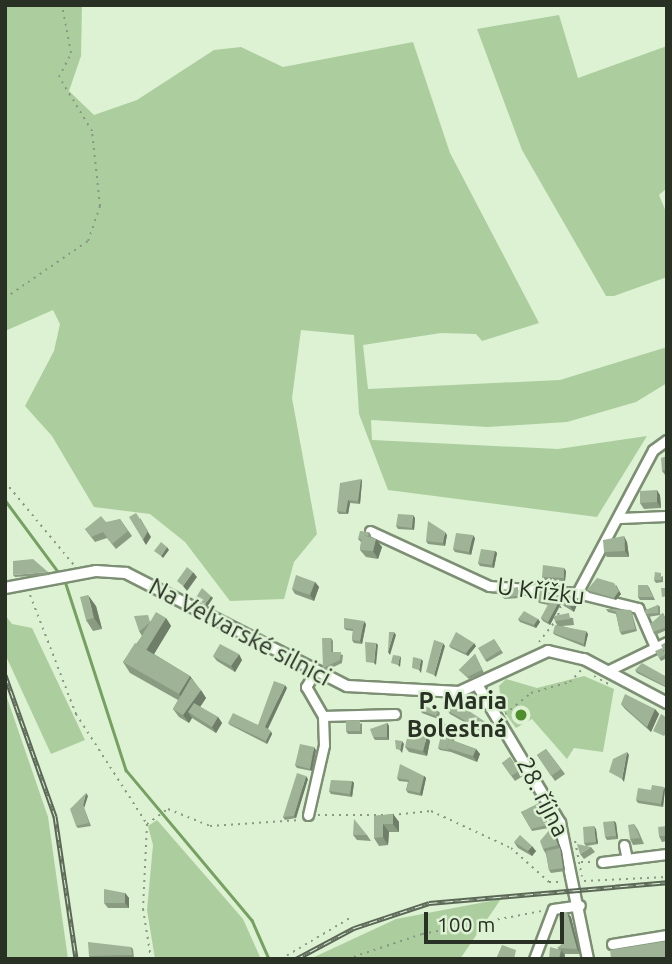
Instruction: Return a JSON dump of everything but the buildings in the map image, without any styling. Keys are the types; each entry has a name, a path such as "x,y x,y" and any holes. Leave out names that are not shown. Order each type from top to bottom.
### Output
{"main road":[{"name":"Na Velvarské silnici","path":"5,588 28,586 76,574 126,573 314,673 347,686 452,692 478,686 536,653"},
{"path":"536,653 570,655 667,703"},
{"name":"28. října","path":"478,686 552,806 576,881 588,959"}],"street":[{"path":"577,593 653,450 667,440"},
{"path":"619,518 667,516"},
{"name":"U Křížku","path":"370,531 489,586 577,593 638,608 655,646"},
{"path":"607,671 667,642"},
{"path":"308,815 324,745 323,716 306,687 314,673"},
{"path":"323,716 395,714"},
{"path":"624,845 627,859"},
{"path":"602,862 667,854"},
{"path":"534,959 553,909 580,905"},
{"path":"612,944 667,934"}],"path":[{"path":"5,298 88,241 100,206 92,131 59,77 71,53 62,5"},
{"path":"5,482 76,574"},
{"path":"28,586 34,612 76,714 147,824 143,909 150,959"},
{"path":"536,653 567,592"},
{"path":"510,723 504,715 527,695 570,681 583,667 617,688"},
{"path":"147,824 168,809 210,826 308,815 431,811 511,848 549,882 576,881"},
{"path":"573,834 583,881 667,877"},
{"path":"580,862 602,862"},
{"path":"347,959 422,934 553,909"},
{"path":"281,959 350,918"}],"green space":[{"path":"5,5 82,5 81,56 69,91 94,115 137,100 214,50 241,47 283,67 413,42 450,153 539,323 482,341 476,334 441,333 363,345 368,389 560,380 667,347 667,383 636,402 567,422 488,427 371,420 372,440 558,449 647,436 597,517 388,490 359,414 354,335 301,330 292,398 317,534 294,562 284,599 230,601 185,542 150,514 94,507 52,436 25,406 54,351 60,324 53,310 5,331"},
{"path":"559,15 578,78 667,46 667,188 659,195 667,214 667,277 614,296 606,296 522,150 477,29"},
{"path":"5,615 12,624 32,628 85,740 51,754 5,654"},
{"path":"584,676 614,689 603,752 574,748 567,759 532,719 516,728 502,709 499,686 506,679 537,688"},
{"path":"5,692 48,817 68,959 5,959"},
{"path":"157,820 243,919 260,957 155,959 147,910 153,845 148,826"},
{"path":"501,899 460,959 310,959 396,919"}],"waterway":[{"path":"5,500 59,573"},
{"path":"65,581 126,770 252,920 269,959"}],"railway":[{"path":"5,675 55,816 76,959"},
{"path":"296,959 354,928 429,903 667,882"}],"place":[{"name":"P. Maria Bolestná","path":"521,715"}]}
